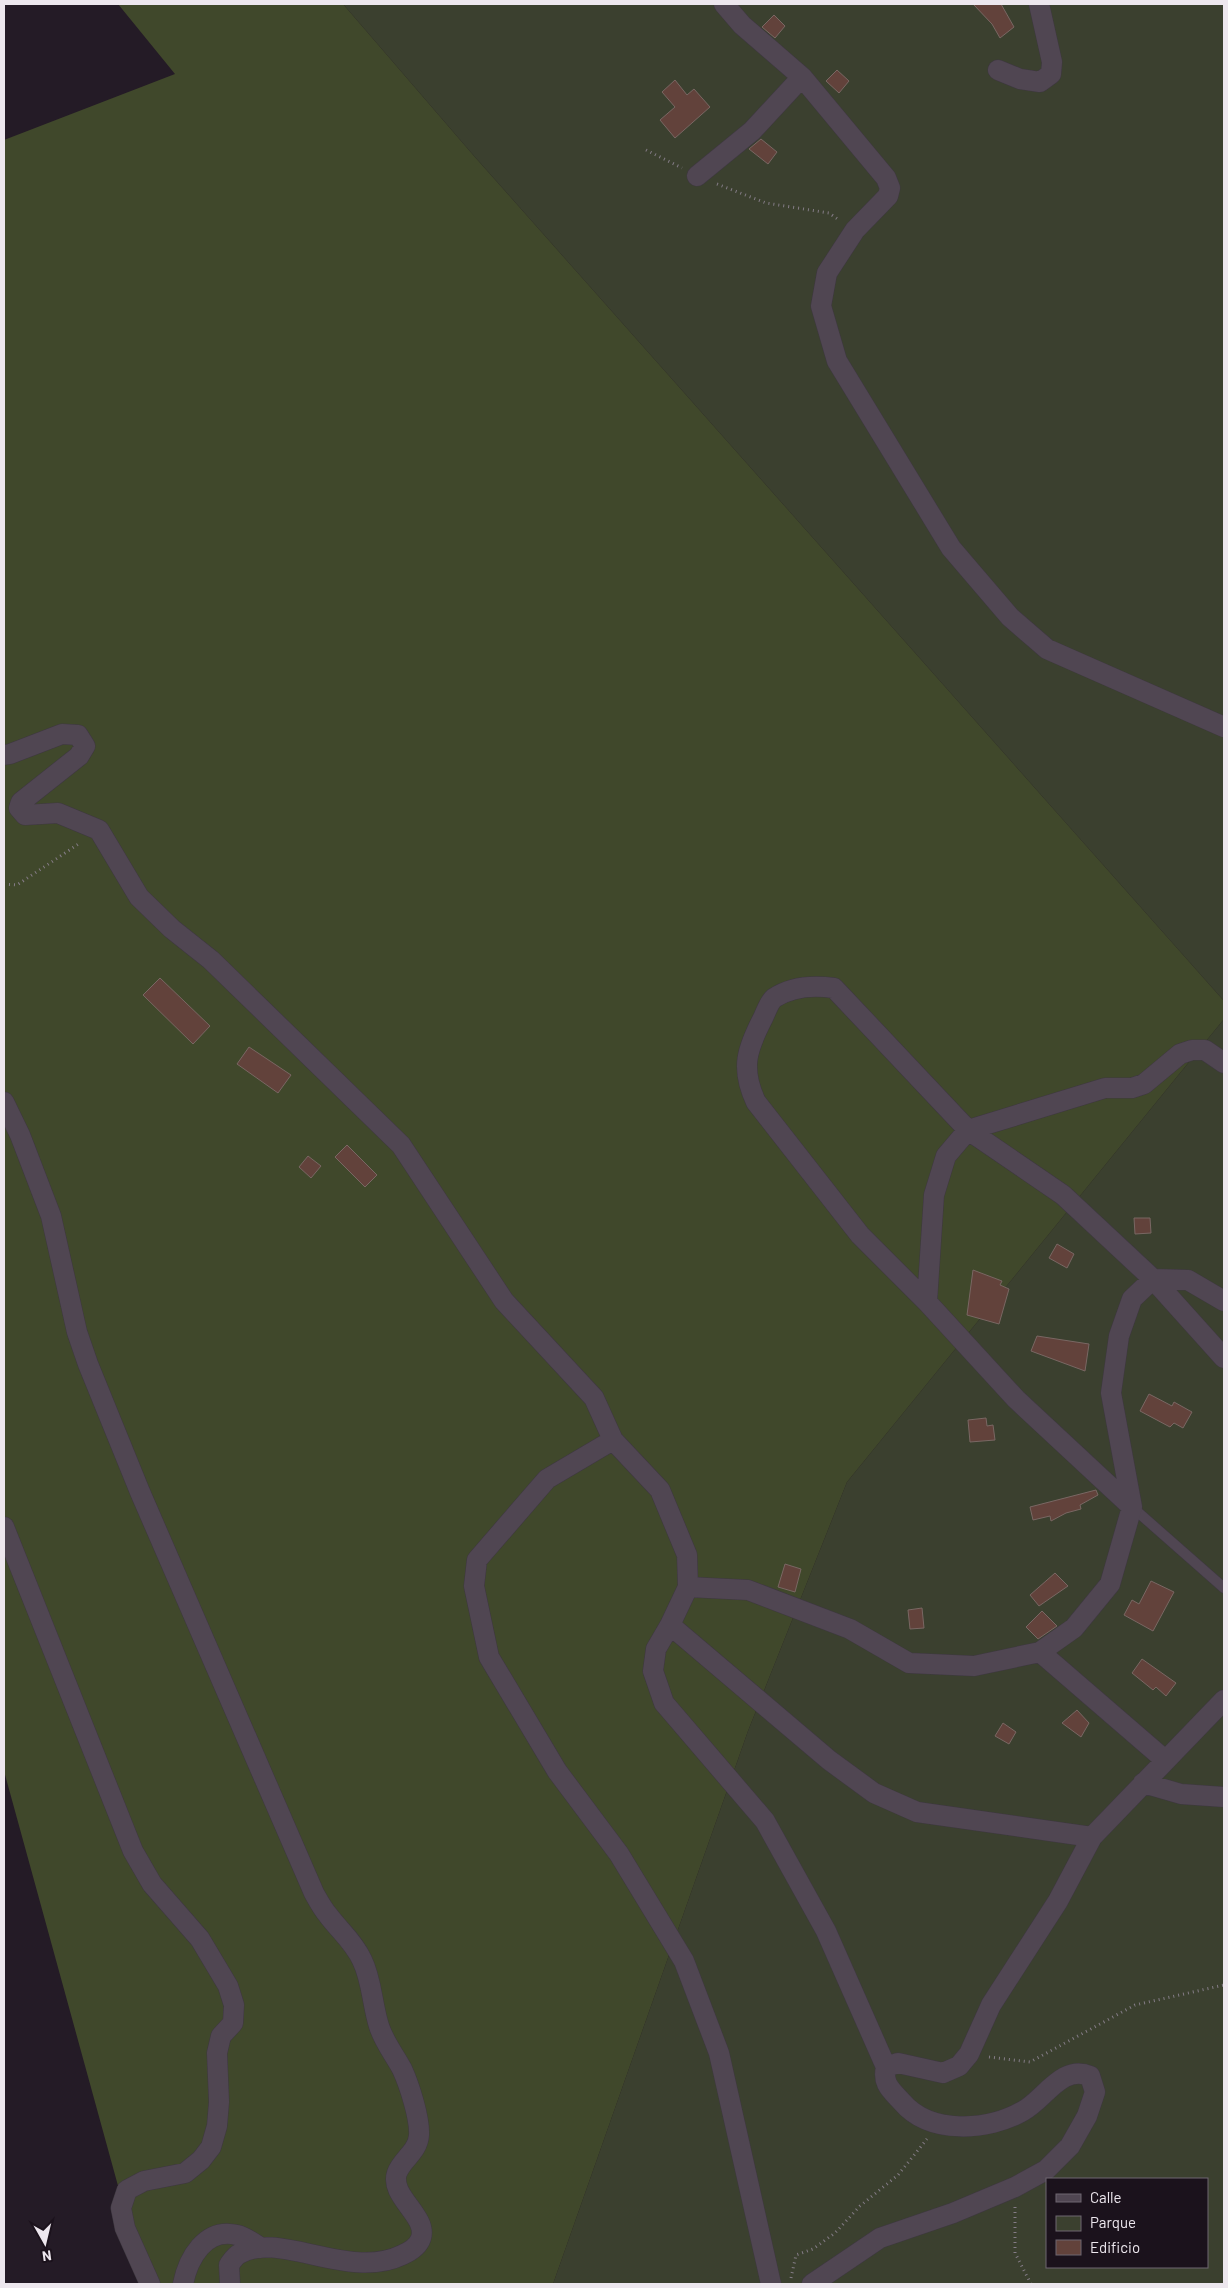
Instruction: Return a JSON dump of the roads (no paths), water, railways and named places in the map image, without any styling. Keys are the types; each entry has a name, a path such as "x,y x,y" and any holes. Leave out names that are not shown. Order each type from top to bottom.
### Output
{"street":[{"path":"724,4 742,24 802,77 886,178 890,188 888,196 855,230 827,273 821,306 837,361 951,548 1010,617 1047,649 1224,727"},
{"path":"998,70 1020,79 1040,82 1051,74 1052,62 1039,4"},
{"path":"697,176 752,131 802,77"},
{"path":"4,754 10,754 62,734 78,735 85,746 79,756 21,802 19,808 25,815 58,813 99,830 139,897 172,929 211,960 401,1145 504,1301 594,1398 613,1440 660,1490 687,1555 688,1587 656,1649 653,1671 664,1703 764,1821 826,1931 886,2066 884,2077 893,2093 910,2112 938,2124 985,2125 1023,2111 1064,2077 1080,2072 1090,2076 1095,2092 1087,2116 1070,2146 1046,2170 1015,2187 953,2213 880,2238 812,2284"},
{"path":"1132,1507 1016,1399 926,1302 860,1235 756,1102 749,1087 745,1065 751,1041 772,999 797,988 814,985 834,988 968,1130 1063,1195 1153,1279 1224,1358"},
{"path":"926,1302 934,1195 946,1156 968,1130 1105,1088 1132,1088 1144,1084 1180,1054 1192,1050 1205,1050 1224,1062"},
{"path":"4,1102 20,1135 51,1216 77,1332 88,1364 144,1501 314,1893 328,1916 348,1938 362,1960 379,2027 402,2070 417,2115 419,2134 416,2147 398,2171 395,2181 420,2226 421,2237 416,2247 392,2260 372,2264 352,2263 287,2250 261,2248 238,2254 229,2265 230,2284"},
{"path":"688,1587 748,1590 850,1629 909,1663 974,1666 1040,1652 1074,1628 1110,1584 1132,1507 1111,1393 1119,1336 1132,1299 1153,1279 1188,1280 1224,1301"},
{"path":"613,1440 547,1479 477,1560 474,1586 489,1657 557,1771 619,1854 684,1961 719,2053 771,2284"},
{"path":"4,1527 133,1851 152,1884 200,1939 228,1986 234,2005 232,2023 221,2036 217,2052 219,2102 216,2126 210,2147 201,2160 185,2173 144,2181 126,2190 122,2208 125,2228 150,2284"},
{"path":"670,1625 829,1760 874,1793 917,1812 1092,1837"},
{"path":"1040,1652 1165,1760"},
{"path":"886,2066 898,2062 943,2072 959,2066 969,2054 991,2005 1058,1901 1092,1837 1224,1700"},
{"path":"1143,1783 1182,1794 1224,1797"},
{"path":"183,2284 186,2270 193,2254 215,2236 226,2233 238,2235 261,2248"}],"lane":[{"path":"1132,1507 1224,1588"}]}
